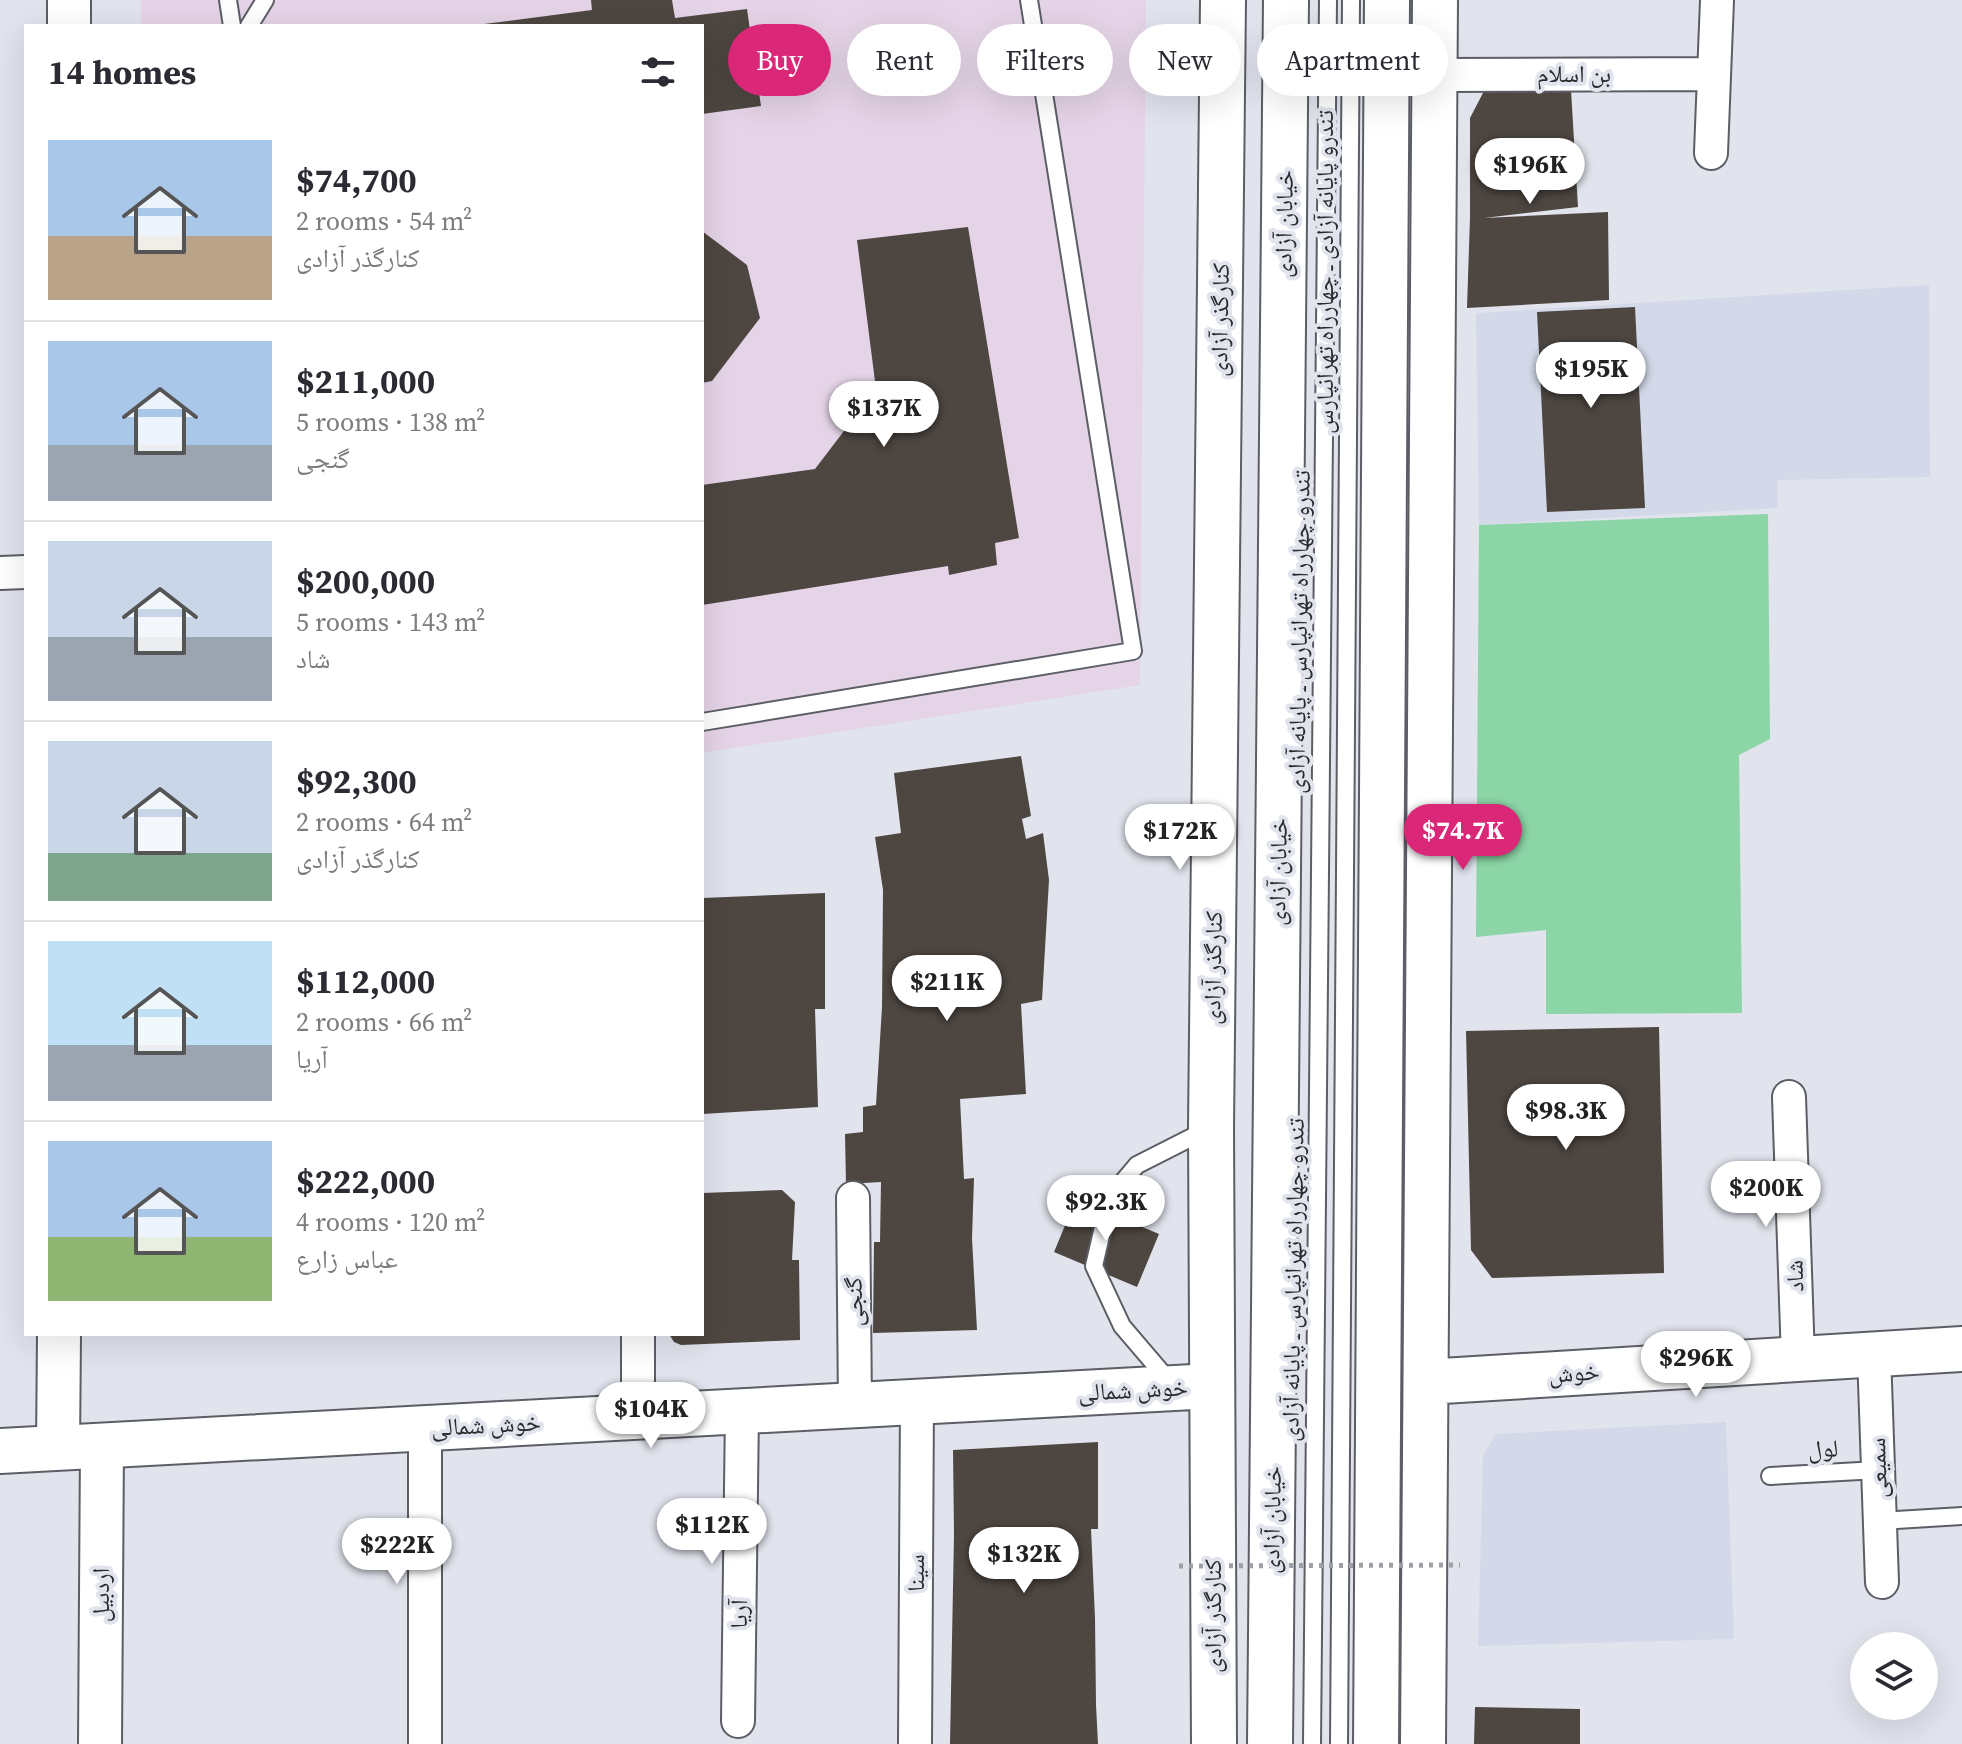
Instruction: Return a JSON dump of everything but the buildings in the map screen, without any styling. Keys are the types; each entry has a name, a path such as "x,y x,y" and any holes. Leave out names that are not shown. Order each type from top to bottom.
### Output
{"main road":[{"name":"کنارگذر آزادی","path":"1214,1744 1194,1387 1211,1127 1223,0"},
{"name":"خیابان آزادی","path":"1270,1744 1286,0"},
{"path":"1376,1744 1387,0"},
{"path":"1435,0 1435,24"},
{"path":"1423,1744 1434,96"},
{"name":"خوش","path":"1426,1382 1962,1349"},
{"name":"خوش شمالی","path":"0,1451 1194,1387"}],"street":[{"path":"69,0 69,24"},
{"path":"1711,153 1717,0"},
{"name":"بن اسلام","path":"1448,75 1714,74"},
{"path":"0,573 24,572"},
{"name":"شاد","path":"1789,1097 1798,1359"},
{"name":"گنجی","path":"853,1198 855,1405"},
{"name":"اردبیل","path":"59,1336 82,1446 100,1744"},
{"path":"638,1336 638,1417"},
{"name":"سمیعی","path":"1874,1354 1882,1582"},
{"name":"سینا","path":"915,1744 917,1402"},
{"name":"آریا","path":"738,1721 742,1411"},
{"path":"425,1428 425,1744"}],"lane":[{"path":"228,0 232,24"},
{"path":"250,24 265,0"},
{"path":"704,722 1133,651 1029,0"},
{"name":"تندرو چهارراه تهرانپارس ـ پایانه آزادی","path":"1312,1744 1328,0"},
{"name":"تندرو پایانه آزادی ـ چهارراه تهرانپارس","path":"1339,1744 1351,0"},
{"path":"1194,1387 1122,1326 1094,1266 1110,1197 1137,1165 1211,1127"},
{"name":"لول","path":"1770,1476 1878,1470"},
{"path":"1880,1521 1962,1516"}],"path":[{"path":"1179,1566 1460,1565"}],"shaded area":[{"path":"141,0 1146,0 1146,24 1129,24 1129,96 1145,96 1140,685 704,753 704,24 141,24"},
{"path":"1929,285 1930,477 1777,480 1778,508 1479,525 1476,313"},
{"path":"1726,1422 1734,1639 1478,1646 1483,1456 1496,1434"}],"green space":[{"path":"1768,514 1770,739 1739,755 1742,1013 1546,1014 1546,930 1476,937 1479,525"}]}
